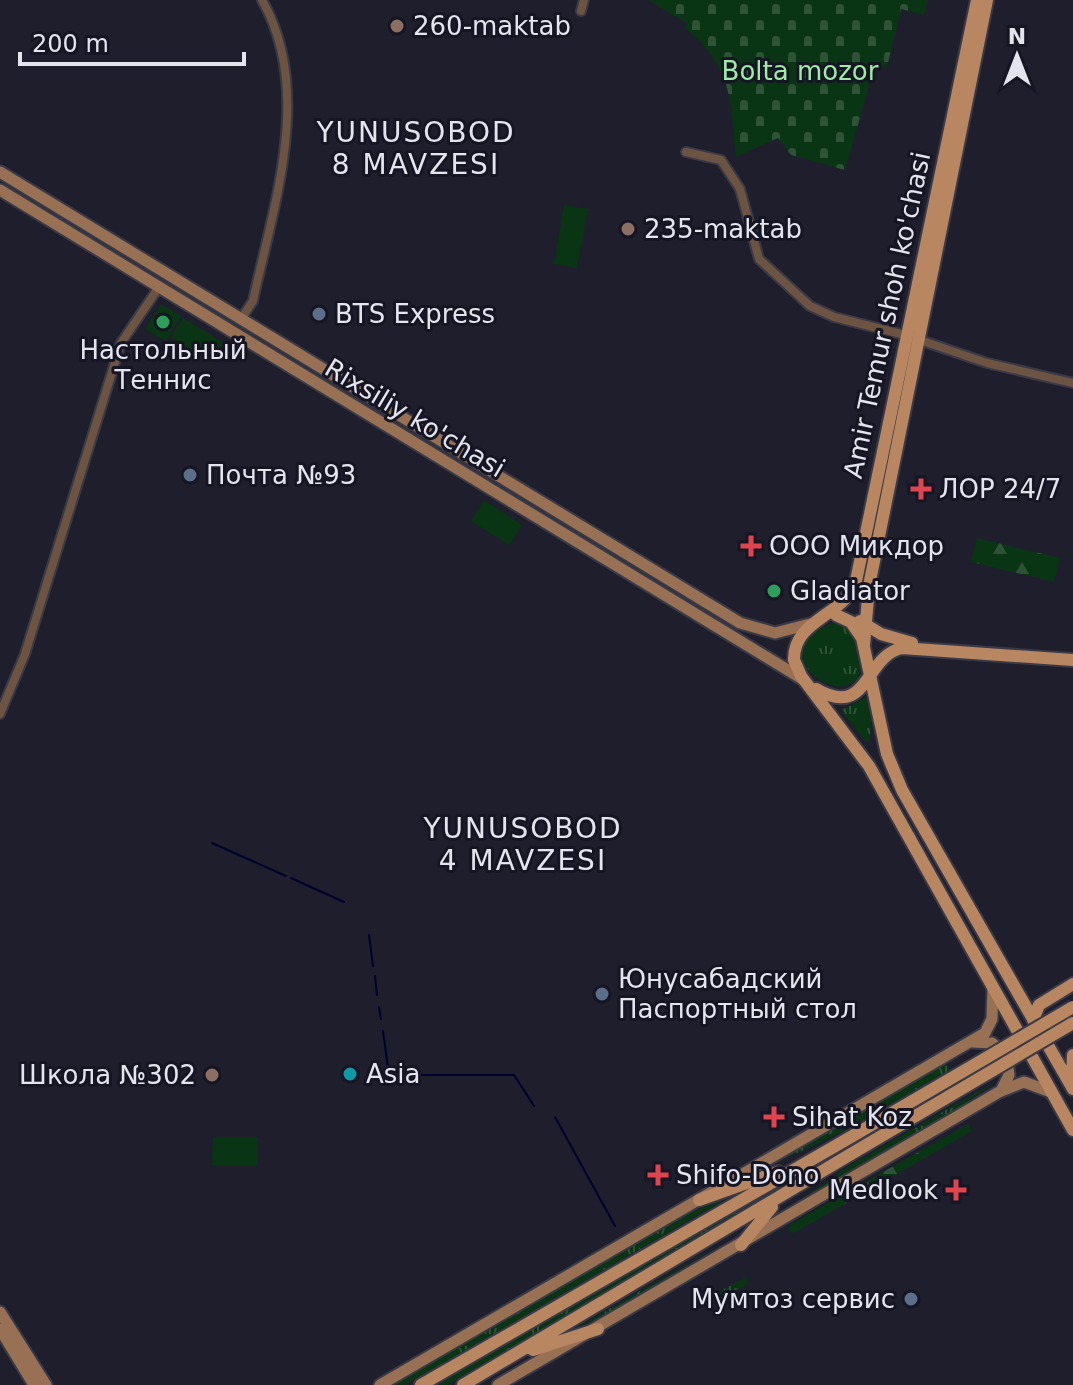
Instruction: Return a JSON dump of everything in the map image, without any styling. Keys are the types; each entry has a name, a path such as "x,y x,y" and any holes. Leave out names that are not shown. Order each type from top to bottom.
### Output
{"main road":[{"name":"Amir Temur shoh ko'chasi","path":"977,0 911,337 869,586 864,645 894,772 1073,1089"},
{"name":"Amir Temur shoh ko'chasi","path":"987,0 855,585 846,601 801,635 794,652 796,668 869,766 1073,1130"},
{"name":"Rixsiliy ko'chasi","path":"0,172 683,589 759,631 781,633 815,622"},
{"name":"Rixsiliy ko'chasi","path":"0,190 808,682"},
{"path":"279,361 287,347"},
{"path":"675,602 683,598 683,589"},
{"name":"Amir Temur shoh ko'chasi","path":"836,615 853,624 864,645"},
{"path":"815,622 836,615 865,624 885,636 924,646 1073,660"},
{"path":"808,682 828,695 845,697 860,690 871,678 875,664 886,653 924,646"},
{"path":"953,918 960,907 971,910"},
{"path":"1033,1020 1039,1005 1073,984"},
{"path":"380,1385 966,1044 990,1026 993,987"},
{"path":"421,1385 1073,1007"},
{"path":"463,1385 778,1201 851,1154 1073,1023"},
{"path":"966,1044 987,1041 1006,1054 1009,1075 999,1092"},
{"path":"1073,1055 1070,1069 1073,1089"},
{"path":"498,1385 999,1092 1024,1082 1051,1092"},
{"path":"699,1200 808,1162"},
{"path":"741,1245 778,1201"},
{"path":"0,1312 46,1385"},
{"path":"0,1329 34,1385"},
{"path":"511,1357 598,1329"}],"street":[{"path":"241,319 253,301 286,133 282,50 262,0"},
{"path":"581,11 584,0"},
{"path":"686,152 721,160 740,189 759,259 793,293 834,317 911,337 987,363 1073,383"},
{"path":"0,714 25,654 121,343 159,287"}],"green space":[{"name":"Bolta mozor","path":"648,0 928,0 924,15 901,9 887,67 875,65 845,170 791,155 778,138 736,157 730,101 720,70 700,41 684,27 688,24"},
{"path":"564,205 588,209 577,268 554,264"},
{"name":"Настольный Теннис","path":"161,304 181,316 166,341 145,329"},
{"path":"183,318 224,343 212,363 171,337"},
{"path":"484,500 522,525 509,545 471,521"},
{"path":"977,538 1060,558 1054,582 971,562"},
{"path":"836,622 843,622 851,632 861,660 855,681 842,686 828,684 814,675 804,663 802,649 812,634"},
{"path":"867,697 871,720 870,741 866,742 841,710"},
{"path":"946,1063 950,1070 840,1133 746,1177"},
{"path":"996,1081 959,1108 759,1229 847,1167"},
{"path":"968,1124 972,1131 794,1233 788,1230 791,1224"},
{"path":"213,1137 258,1137 258,1165 212,1165"},
{"path":"829,1158 779,1192 447,1385 434,1385"},
{"path":"731,1196 405,1385 391,1385 690,1213"},
{"path":"727,1240 605,1315 573,1330"},
{"path":"747,1277 747,1284 716,1303 703,1300"}],"waterway":[{"path":"212,843 286,876"},
{"path":"291,878 344,902"},
{"path":"369,935 373,966"},
{"path":"375,976 377,995"},
{"path":"379,1007 381,1019"},
{"path":"383,1031 389,1075"},
{"path":"405,1075 514,1075 534,1106"},
{"path":"555,1117 615,1226"}],"place":[{"name":"260-maktab","path":"397,26"},
{"name":"235-maktab","path":"628,229"},
{"name":"BTS Express","path":"319,314"},
{"name":"Настольный Теннис","path":"163,322"},
{"name":"Почта №93","path":"190,475"},
{"name":"ЛОР 24/7","path":"921,489"},
{"name":"ООО Микдор","path":"751,546"},
{"name":"Gladiator","path":"774,591"},
{"name":"Юнусабадский Паспортный стол","path":"602,994"},
{"name":"Asia","path":"350,1074"},
{"name":"Школа №302","path":"212,1075"},
{"name":"Sihat Koz","path":"774,1117"},
{"name":"Shifo-Dono","path":"658,1175"},
{"name":"Medlook","path":"956,1190"},
{"name":"Мумтоз сервис","path":"911,1299"}],"district":[{"name":"YUNUSOBOD 8 MAVZESI","path":"416,148"},
{"name":"YUNUSOBOD 4 MAVZESI","path":"523,844"}]}
